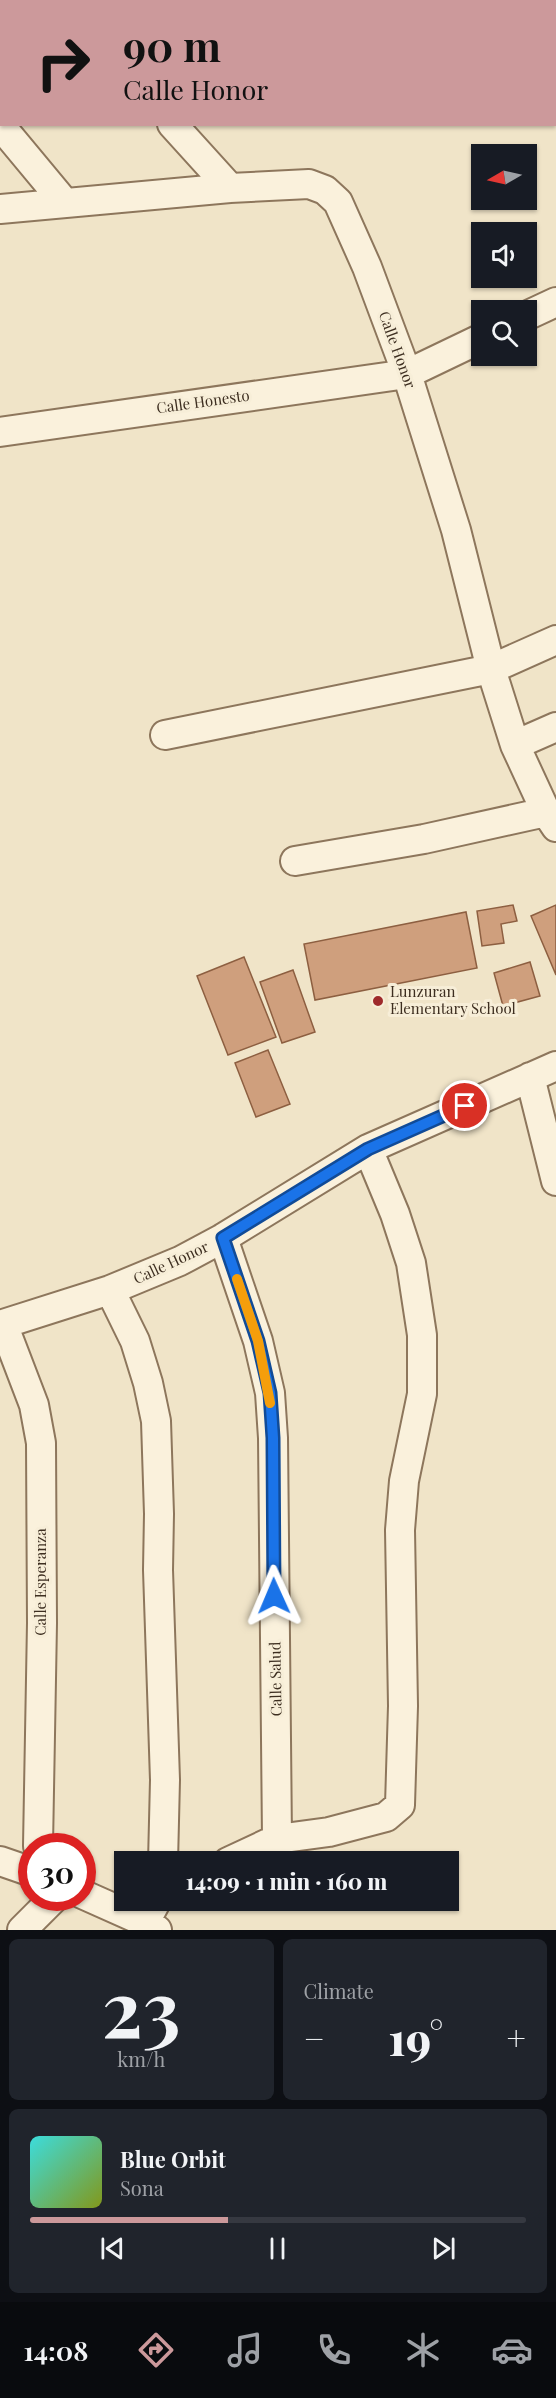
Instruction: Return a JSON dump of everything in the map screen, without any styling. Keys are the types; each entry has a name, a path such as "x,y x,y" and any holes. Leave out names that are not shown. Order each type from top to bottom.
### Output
{"street":[{"path":"1,126 63,202"},
{"path":"174,126 230,188"},
{"name":"Calle Honor","path":"0,209 230,188 309,184 326,190 338,202 367,267 407,374 456,530 491,669 515,745 551,819"},
{"path":"537,311 556,302"},
{"name":"Calle Honesto","path":"0,432 407,374 471,343"},
{"path":"165,735 491,669 556,640"},
{"path":"515,745 556,727"},
{"path":"294,861 551,819"},
{"name":"Calle Honor","path":"1,1325 110,1290 180,1261 223,1238 368,1149 556,1066"},
{"path":"530,1077 556,1181"},
{"path":"251,1851 277,1839 329,1832 386,1818 400,1805 403,1706 400,1530 404,1481 422,1394 422,1335 411,1263 395,1214 368,1149"},
{"name":"Calle Salud","path":"223,1238 258,1341 270,1393 273,1438 277,1839"},
{"path":"110,1290 135,1341 148,1383 156,1421 165,1780 163,1851"},
{"name":"Calle Esperanza","path":"1,1325 34,1405 41,1443 42,1623 38,1833"},
{"path":"0,1862 18,1868"},
{"path":"96,1899 153,1918"},
{"path":"22,1930 41,1911"}],"building":[{"path":"513,905 517,921 501,924 504,943 482,946 477,911"},
{"path":"556,905 556,975 531,916"},
{"path":"466,912 477,968 315,1000 304,944"},
{"path":"244,957 276,1037 228,1055 197,976"},
{"path":"530,962 540,996 503,1006 494,973"},
{"path":"293,970 315,1032 282,1043 260,982"},
{"path":"268,1050 290,1104 256,1117 235,1063"}],"slow traffic":[{"path":"237,1279 258,1341 270,1393 270,1403"}],"place":[{"name":"Lunzuran Elementary School","path":"378,1001"}],"route":[{"path":"274,1596 273,1438 270,1393 258,1341 223,1238 368,1149 465,1106"}]}
